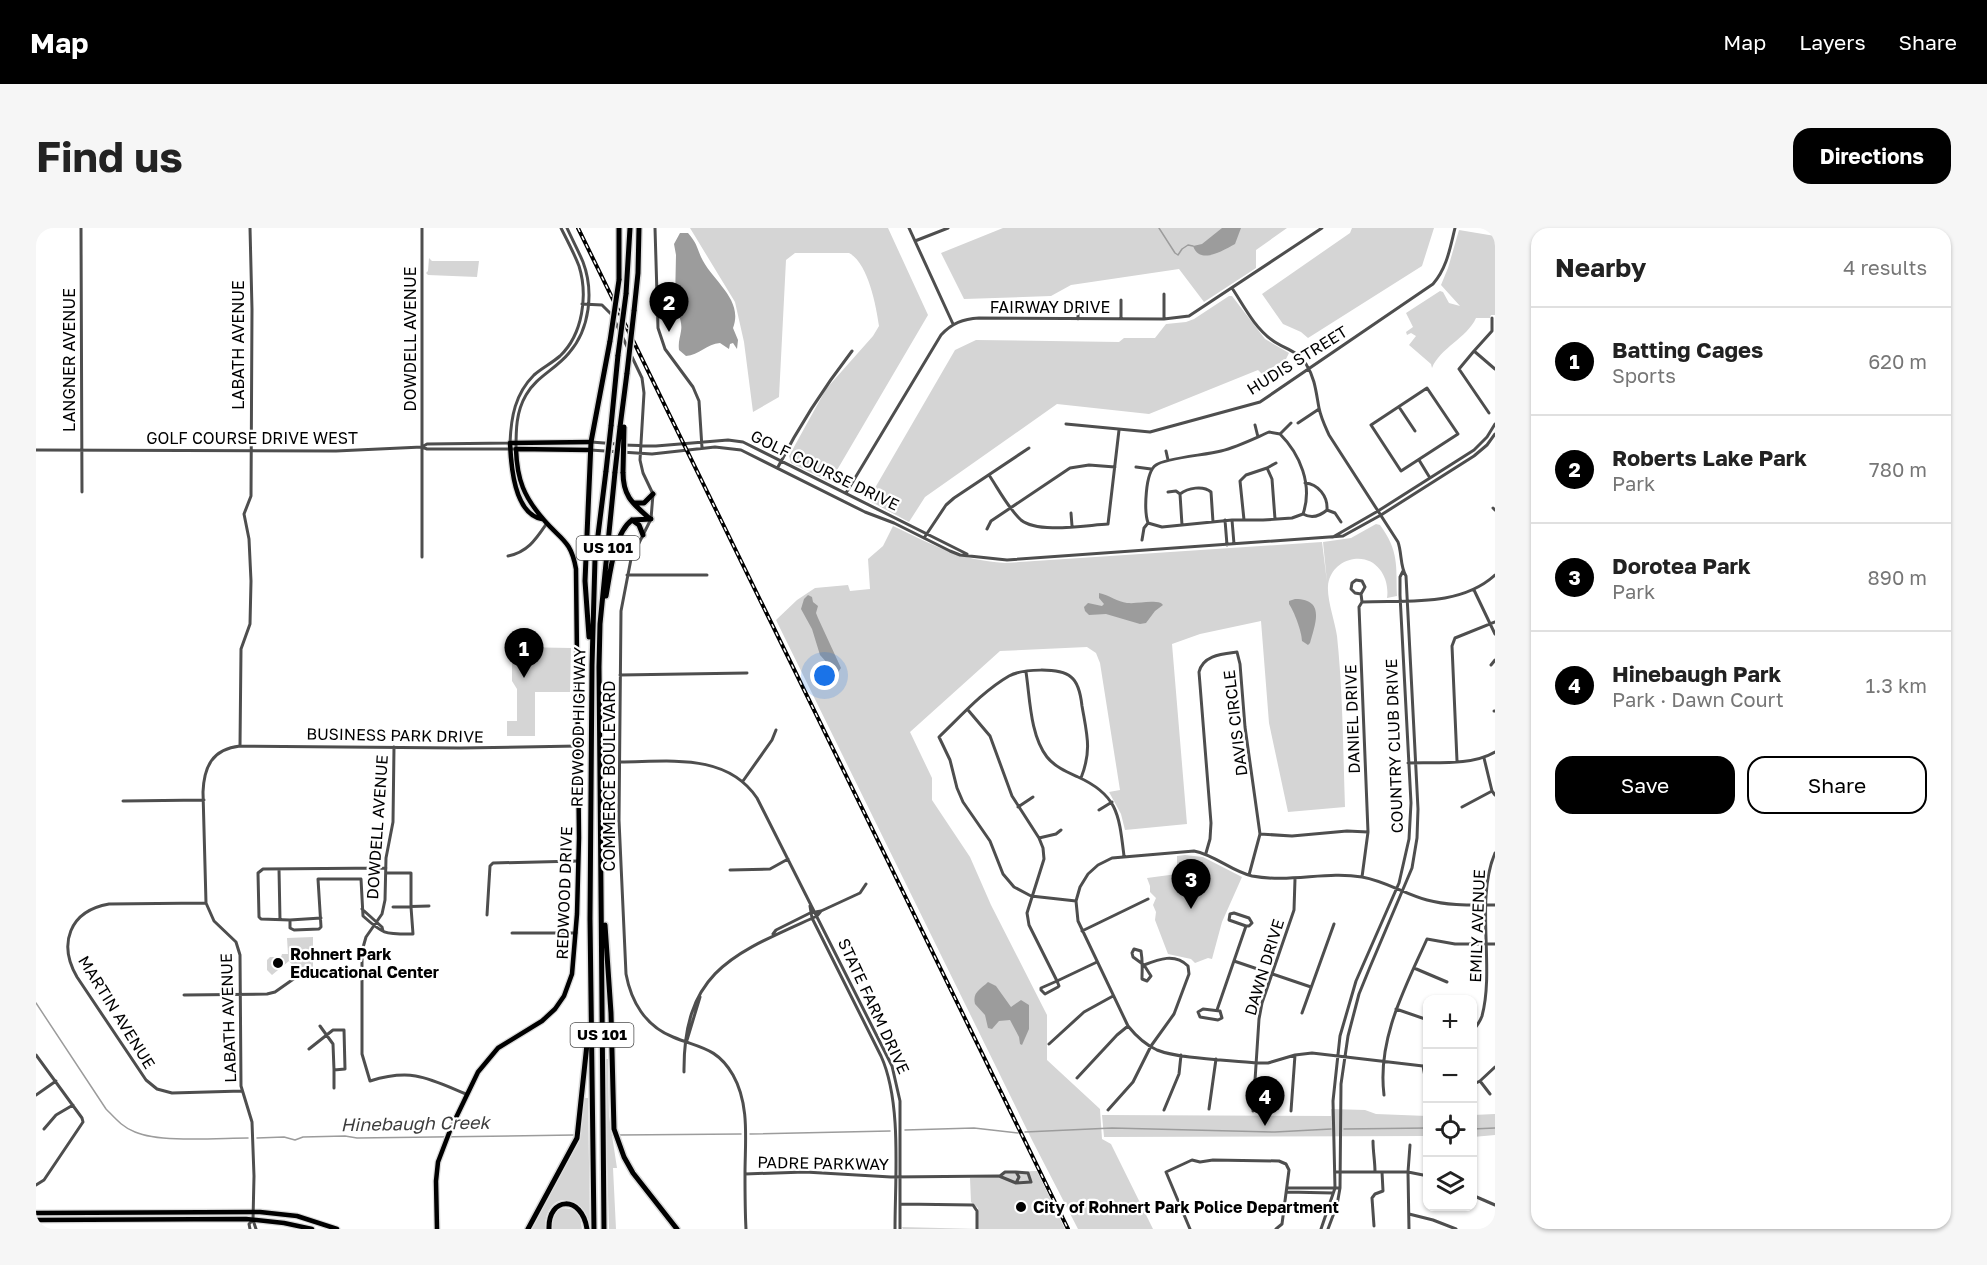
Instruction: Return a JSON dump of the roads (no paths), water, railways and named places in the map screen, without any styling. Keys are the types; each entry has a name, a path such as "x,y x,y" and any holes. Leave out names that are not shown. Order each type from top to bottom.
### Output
{"highway":[{"path":"592,665 585,581 590,450 619,280 619,228"},
{"name":"REDWOOD HIGHWAY","path":"594,1229 590,918 595,559 626,294 630,228"},
{"name":"REDWOOD HIGHWAY","path":"606,1229 600,624 634,311 639,228"},
{"path":"622,427 624,490 651,519"},
{"path":"633,502 644,503 653,494"},
{"path":"600,624 621,533 632,520 651,519"},
{"path":"632,520 639,525 643,535"},
{"path":"601,855 611,1013 614,1129 624,1157 633,1173 676,1229"},
{"path":"528,1229 577,1137 587,1044 592,1028"},
{"path":"549,1229 552,1211 566,1204 581,1210 587,1229"}],"main road":[{"name":"GOLF COURSE DRIVE","path":"513,446 591,442"},
{"name":"GOLF COURSE DRIVE","path":"513,446 590,450"},
{"name":"REDWOOD DRIVE","path":"437,1229 437,1170 449,1133 466,1094 489,1056 508,1041 542,1021 561,1001 572,974 576,933 578,746 576,569 573,554 566,541 545,521 526,497 521,485 513,446"},
{"path":"67,1212 67,1220"},
{"path":"110,1212 110,1219"},
{"path":"36,1213 254,1212 285,1214 309,1219 337,1229"},
{"path":"36,1220 253,1220 284,1222 312,1229"}],"street":[{"name":"LANGNER AVENUE","path":"81,228 82,492"},
{"name":"LABATH AVENUE","path":"240,746 241,649 250,624 251,603 250,558 244,514 251,496 250,228"},
{"name":"DOWDELL AVENUE","path":"422,228 422,557"},
{"name":"REDWOOD DRIVE","path":"513,446 513,412 521,393 533,376 561,355 575,336 580,322 582,304 579,266 561,228"},
{"name":"REDWOOD DRIVE","path":"513,446 517,419 525,396 533,384 569,353 580,338 586,321 589,304 586,272 567,228"},
{"path":"655,228 658,328 665,349 693,387 699,401 702,448"},
{"path":"846,493 941,335 953,324 909,228"},
{"path":"915,241 948,228"},
{"name":"FAIRWAY DRIVE","path":"953,324 961,320 979,318 1164,319 1189,316 1322,228"},
{"name":"HUDIS STREET","path":"1066,424 1141,432 1160,430 1260,402 1433,284 1445,266 1455,228"},
{"name":"COUNTRY CLUB DRIVE","path":"1232,288 1260,328 1273,341 1291,349 1309,369 1315,382 1319,409 1329,435 1398,542 1402,551 1403,571 1406,576 1404,600 1411,818 1409,839 1397,889 1350,999 1340,1036 1334,1082 1335,1188 1321,1229"},
{"path":"1164,294 1164,319"},
{"path":"1121,300 1121,319"},
{"path":"1078,302 1078,319"},
{"name":"COMMERCE BOULEVARD","path":"582,304 602,305 612,315 642,378 644,393 641,466 653,494 651,519 631,559 621,611 619,820 626,974 636,1005 647,1020 664,1033 704,1047 728,1067 741,1096 745,1130 746,1229"},
{"path":"1489,413 1459,369 1492,331 1492,318"},
{"path":"575,336 580,338"},
{"path":"778,467 797,429 852,351"},
{"path":"1474,351 1495,369"},
{"path":"550,364 554,368"},
{"path":"1427,388 1458,434 1419,460 1401,471 1371,425 1427,388"},
{"path":"521,393 525,396"},
{"path":"1399,407 1415,431"},
{"path":"1298,423 1319,409"},
{"path":"1280,434 1291,423"},
{"name":"GOLF COURSE DRIVE","path":"1332,537 1378,511 1474,450 1487,437 1495,424"},
{"path":"1255,425 1258,437"},
{"path":"989,475 1010,508 1022,520 1035,527 1046,529 1108,524 1119,430"},
{"path":"1136,466 1151,469 1168,460 1219,452 1269,432 1280,434 1301,462 1306,498 1303,514"},
{"name":"GOLF COURSE DRIVE","path":"590,450 640,453 727,447 741,450 865,512 950,551 1007,560 1335,538 1352,533 1474,456 1487,445 1495,434"},
{"name":"GOLF COURSE DRIVE","path":"591,442 641,447 701,441 743,442 972,556"},
{"name":"GOLF COURSE DRIVE WEST","path":"36,450 336,451 422,447 427,444 513,446"},
{"path":"924,538 946,506 1029,448"},
{"path":"1166,451 1168,460"},
{"path":"1419,460 1430,478"},
{"path":"1244,520 1240,482 1246,476 1276,463"},
{"path":"987,529 991,520 1070,468 1089,465 1115,467"},
{"path":"1267,468 1272,479 1275,519"},
{"path":"1142,540 1144,528 1148,523 1146,511 1151,469"},
{"path":"1305,483 1318,488 1326,500 1327,510"},
{"path":"1180,494 1185,490 1204,487 1209,489 1213,522"},
{"path":"1168,492 1176,491 1180,494"},
{"path":"1180,494 1182,525"},
{"path":"1148,523 1162,527 1225,520 1292,518 1303,514 1310,517 1327,510"},
{"path":"1327,510 1335,513 1341,522"},
{"path":"1071,513 1072,526"},
{"path":"1225,520 1227,545"},
{"path":"1232,520 1234,544"},
{"path":"508,556 524,551 533,543 545,521"},
{"name":"COUNTRY CLUB DRIVE","path":"1328,1229 1339,1193 1342,1172 1341,1084 1349,1029 1359,994 1412,868 1417,838 1416,763 1404,600 1400,577 1403,571"},
{"path":"627,575 707,575"},
{"path":"1362,602 1465,594 1495,575"},
{"path":"1356,580 1362,580 1365,585 1360,594 1351,589 1352,583 1356,580"},
{"path":"1474,590 1493,623 1495,634"},
{"name":"DANIEL DRIVE","path":"1360,594 1368,832 1362,877"},
{"path":"1457,761 1452,646 1455,638 1493,623"},
{"name":"DAVIS CIRCLE","path":"1206,853 1211,823 1201,664 1206,658 1237,652 1260,834 1249,875"},
{"path":"1491,665 1495,660"},
{"path":"1076,901 1031,896 1014,887 1003,874 990,841 963,802 950,760 939,736 998,683 1011,675 1050,670 1064,673 1073,678 1080,694 1089,748 1081,778"},
{"path":"1026,672 1039,743 1054,764 1101,789 1112,802 1119,821 1124,856"},
{"path":"620,675 747,673"},
{"path":"968,710 990,736 1018,807 1039,838 1043,849 1044,859 1027,913 1029,925 1057,981 1059,986 1043,993 1041,988 1057,981 1097,962"},
{"path":"743,781 772,740 776,730"},
{"name":"BUSINESS PARK DRIVE","path":"204,800 204,777 214,757 222,751 240,746 460,748 578,746"},
{"name":"DOWDELL AVENUE","path":"394,747 393,822 386,868 385,905 363,946 362,1054 370,1082 388,1075 413,1075 430,1079 466,1094"},
{"path":"1408,763 1484,758 1495,752"},
{"path":"1462,807 1494,793 1484,758"},
{"name":"STATE FARM DRIVE","path":"620,762 708,764 729,772 743,781 757,798 892,1066 899,1093 900,1229"},
{"path":"1018,807 1033,797"},
{"path":"123,801 204,800 206,903"},
{"path":"1099,810 1112,802"},
{"path":"1039,838 1056,834 1061,830"},
{"path":"1260,834 1292,836 1347,831 1368,832"},
{"path":"1423,1066 1312,1053 1256,1063 1181,1055 1164,1052 1151,1046 1140,1039 1128,1026 1082,931 1077,916 1076,901 1080,887 1088,874 1098,865 1112,858 1184,851 1206,853 1232,869 1249,875 1273,879 1362,877 1426,900 1447,905 1495,905"},
{"name":"EMILY AVENUE","path":"1477,1025 1482,1017 1487,984 1488,879 1495,853"},
{"path":"730,870 770,869 789,859"},
{"path":"487,915 490,866 493,863 578,861"},
{"path":"321,918 261,920 259,917 258,873 263,869 386,868"},
{"path":"279,869 280,920"},
{"path":"290,920 291,929 319,929 321,927 318,869"},
{"path":"361,869 362,909 387,934 413,934 411,873 386,873"},
{"path":"318,879 360,879"},
{"name":"DAWN DRIVE","path":"1253,1111 1259,1019 1294,910 1295,879"},
{"path":"772,936 776,930 810,913 821,911 860,893 866,884"},
{"path":"1082,931 1148,899"},
{"name":"LABATH AVENUE","path":"206,903 214,921 232,937 238,948 242,1091 251,1115 253,1220 256,1229"},
{"name":"MARTIN AVENUE","path":"206,903 109,904 98,907 81,915 73,925 68,939 67,952 71,967 78,979 131,1060 151,1085 167,1092 242,1091"},
{"path":"393,907 429,906"},
{"name":"STATE FARM DRIVE","path":"810,906 812,918 887,1069 893,1101 895,1229"},
{"path":"684,1072 686,1041 691,1033 700,997 714,976 732,957 818,916 821,911"},
{"path":"1217,1010 1246,927 1251,925 1252,921 1234,913 1230,914 1229,920 1246,927"},
{"path":"1302,1013 1334,924"},
{"path":"512,933 576,933"},
{"path":"1384,1095 1383,1063 1396,1009 1427,939 1455,944 1495,944"},
{"path":"1144,965 1133,957 1134,949 1141,951 1144,965 1142,979 1147,981 1151,976 1144,965"},
{"path":"1108,1110 1133,1082 1151,1046 1178,1008 1189,974 1188,966 1184,963 1166,957 1144,965"},
{"path":"1234,961 1311,987"},
{"path":"1414,968 1447,982"},
{"path":"184,994 275,992 302,973 362,973"},
{"path":"1049,1044 1084,1012 1113,996"},
{"path":"1203,1009 1217,1010 1222,1013 1221,1019 1203,1018 1198,1015 1203,1009"},
{"path":"1396,1009 1423,1018"},
{"path":"320,1026 333,1044 334,1088"},
{"path":"1077,1078 1116,1035 1128,1026"},
{"path":"309,1048 333,1030 344,1030 345,1069 334,1070"},
{"path":"1164,1110 1179,1074 1181,1055"},
{"path":"1291,1110 1295,1055"},
{"path":"36,1185 44,1180 81,1127 82,1118 37,1058"},
{"path":"1209,1109 1216,1059"},
{"path":"1477,1083 1495,1067"},
{"path":"36,1095 56,1081"},
{"path":"1480,1081 1490,1094"},
{"path":"44,1129 56,1115 73,1105"},
{"path":"1373,1141 1375,1172"},
{"path":"1409,1229 1410,1145"},
{"path":"1190,1229 1166,1172 1192,1160 1200,1162 1213,1160 1279,1161 1286,1164 1289,1170 1282,1224 1276,1229"},
{"name":"PADRE PARKWAY","path":"745,1174 805,1172 895,1177 1000,1176"},
{"path":"1005,1172 1016,1172 1028,1173 1031,1182 1012,1183 1000,1176 1005,1172"},
{"path":"1016,1172 1019,1177 1016,1183"},
{"path":"1335,1172 1408,1172 1423,1175"},
{"path":"1374,1226 1372,1198 1383,1191 1382,1172"},
{"path":"1287,1190 1340,1188"},
{"path":"1287,1190 1339,1193"},
{"path":"1477,1197 1495,1204"},
{"path":"901,1204 973,1205 977,1211 977,1229"},
{"path":"1409,1214 1456,1229"},
{"name":"LABATH AVENUE","path":"249,1229 249,1224 253,1220"}],"waterway":[{"path":"1159,228 1178,255 1188,245 1193,246"},
{"name":"Hinebaugh Creek","path":"36,1003 106,1109 127,1128 159,1138 248,1138"},
{"path":"905,1130 974,1128 1018,1133"},
{"path":"1025,1132 1112,1128 1275,1132 1331,1129"},
{"path":"1344,1129 1423,1128"},
{"path":"1477,1129 1495,1128"},
{"path":"750,1134 890,1131"},
{"path":"619,1135 741,1134"},
{"name":"Hinebaugh Creek","path":"257,1138 284,1137 295,1140 303,1137 345,1136 357,1138 574,1135"}],"railway":[{"path":"578,228 1068,1229"}],"place":[{"name":"Roberts Lake Park","path":"669,332"},
{"name":"Batting Cages","path":"524,678"},
{"name":"Dorotea Park","path":"1191,909"},
{"name":"Rohnert Park Educational Center","path":"278,963"},
{"name":"Hinebaugh Park","path":"1265,1126"},
{"name":"City of Rohnert Park Police Department","path":"1021,1207"}]}
